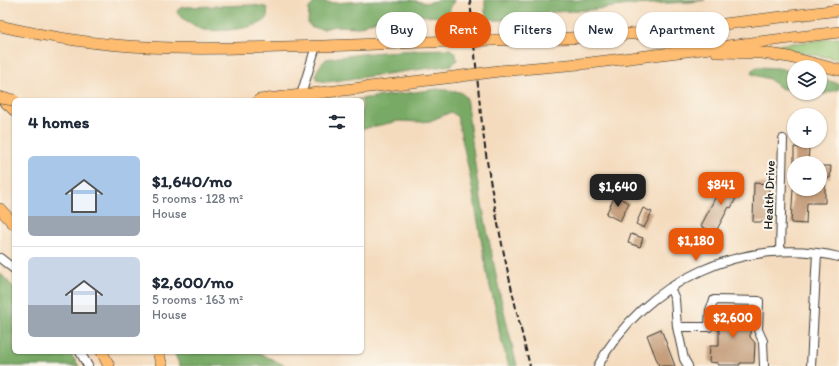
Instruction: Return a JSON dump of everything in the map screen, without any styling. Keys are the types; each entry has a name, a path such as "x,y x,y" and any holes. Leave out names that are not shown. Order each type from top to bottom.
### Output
{"highway":[{"path":"789,16 839,4"},
{"path":"0,26 87,42 189,49 570,38 659,32 839,10"},
{"path":"276,98 839,32"},
{"path":"685,51 762,53 790,57 839,70"},
{"path":"0,97 12,100"},
{"path":"0,97 12,108"},
{"path":"0,209 12,222"},
{"path":"103,354 109,366"},
{"path":"159,354 162,366"}],"street":[{"path":"301,95 316,46"},
{"name":"Health Drive","path":"780,251 783,139"},
{"path":"598,366 606,351 632,319 670,288 702,270 752,254 780,251 799,251 839,257"},
{"path":"811,366 816,253"},
{"path":"0,258 12,267"},
{"path":"670,288 675,299 677,327 684,359 688,366"},
{"path":"677,327 709,327 710,310 714,300 759,301 758,330 763,341 764,366"},
{"path":"81,354 88,366"}],"green space":[{"path":"378,0 411,0 426,3 439,0 454,0 449,12 435,12 435,17 427,16 427,12 376,12 376,20 359,27 335,26 324,29 312,28 308,23 309,8 316,1 336,3"},
{"path":"485,0 705,0 629,5 589,10 499,12 499,20 491,19 491,12 485,12"},
{"path":"253,5 267,8 267,18 263,22 256,25 228,30 210,31 198,28 182,18 177,11 182,7"},
{"path":"839,38 839,59 797,52 761,49 760,47"},
{"path":"450,49 456,54 457,60 452,65 327,82 317,80 316,77 318,69 326,59 388,52"},
{"path":"757,67 778,68 787,70 787,89 782,89 769,79 754,75 751,73 752,70"},
{"path":"827,80 839,84 839,89 827,93"},
{"path":"438,89 460,92 466,97 477,179 499,290 517,366 509,366 500,336 496,310 488,279 470,176 457,116 451,112 430,121 399,121 364,129 364,98"},
{"path":"0,273 12,286 12,354 70,354 79,366 0,366"},
{"path":"175,354 261,354 286,366 180,366"}],"building":[{"path":"794,148 809,148 808,156 794,156"},
{"path":"827,166 831,166 830,178 827,178"},
{"path":"724,180 739,187 736,193 738,194 715,233 701,226"},
{"path":"754,183 769,184 768,222 753,222"},
{"path":"615,196 629,203 620,221 606,214"},
{"path":"793,196 825,196 825,203 807,203 806,224 791,223"},
{"path":"643,208 652,212 644,228 636,224"},
{"path":"631,234 643,238 640,247 628,243"},
{"path":"716,310 751,311 750,337 755,343 754,363 740,363 740,365 718,365 718,363 709,362 710,346 719,346 719,330 715,329"},
{"path":"661,329 675,366 659,366 647,335"}],"railway":[{"path":"470,0 487,162 504,253 530,366"}]}
